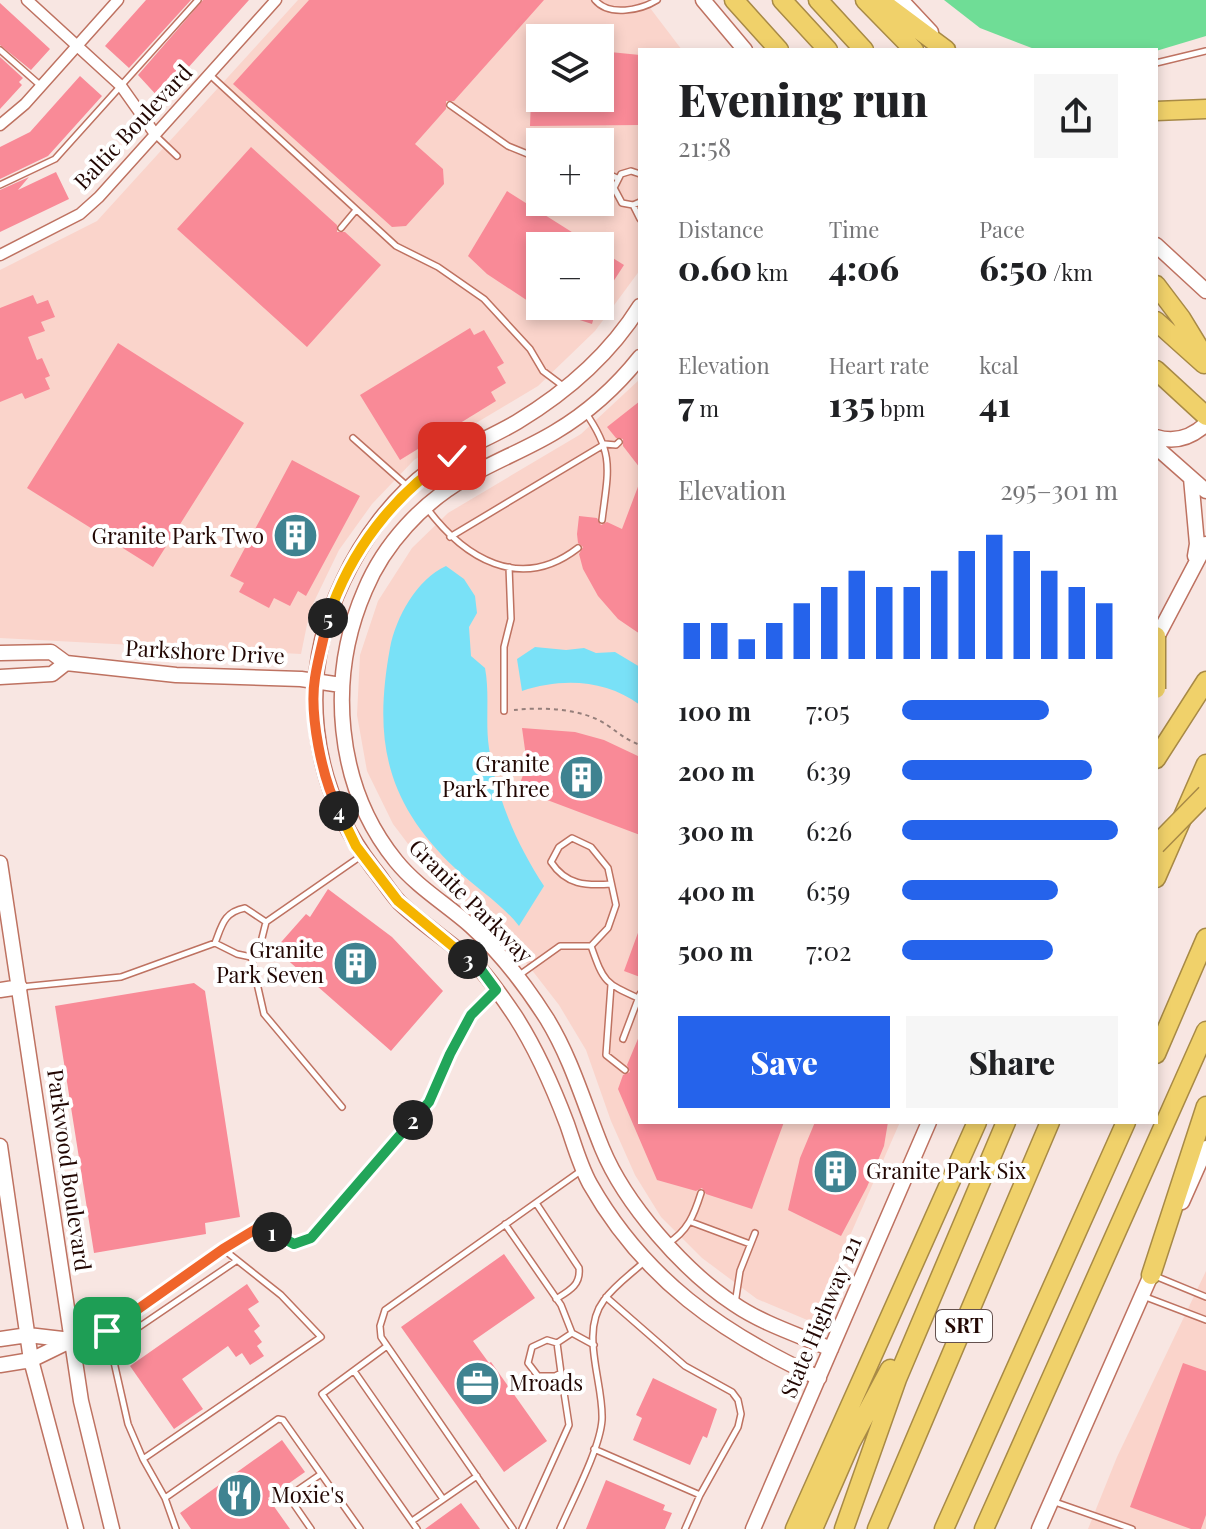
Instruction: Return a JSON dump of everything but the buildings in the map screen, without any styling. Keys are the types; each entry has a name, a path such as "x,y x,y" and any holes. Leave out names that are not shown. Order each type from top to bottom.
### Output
{"highway":[{"path":"731,0 767,48"},
{"path":"731,0 777,48"},
{"path":"782,0 826,48"},
{"path":"818,0 862,48"},
{"path":"865,0 912,48"},
{"path":"879,0 945,48"},
{"path":"889,0 932,32"},
{"path":"1158,111 1206,109"},
{"path":"1158,288 1206,359"},
{"path":"1158,323 1206,366"},
{"path":"1158,334 1206,340"},
{"path":"1158,375 1206,416"},
{"path":"1158,756 1206,681"},
{"path":"1158,873 1206,764"},
{"path":"1158,843 1206,794"},
{"path":"1158,1049 1206,938"},
{"path":"984,1529 1206,1031"},
{"path":"1173,1101 1206,1056"},
{"path":"1151,1275 1206,1106"},
{"path":"795,1529 976,1124"},
{"path":"844,1529 877,1431 933,1289 1005,1124"},
{"name":"SRT","path":"877,1529 1049,1124"},
{"name":"SRT","path":"944,1529 1125,1124"},
{"path":"813,1529 851,1442 933,1289"}],"street":[{"path":"27,0 121,86 155,134"},
{"path":"0,125 41,86 114,4 101,0"},
{"name":"Baltic Boulevard","path":"0,255 80,214 276,0"},
{"path":"703,0 743,48"},
{"path":"901,0 946,48"},
{"path":"1158,247 1206,291"},
{"name":"Granite Parkway","path":"638,309 615,340 566,388 515,422 452,456 409,488 371,531 341,583 329,615 314,681 317,742 332,798 363,855 398,901 482,971 516,1017 548,1075 589,1182 631,1244 677,1292 731,1333 819,1378"},
{"name":"Granite Parkway","path":"638,359 612,388 555,432 466,478 426,506 390,547 365,590 355,619 341,685 344,741 362,808 395,861 472,927 517,977 548,1021 577,1077 603,1151 634,1203 667,1245 703,1281 735,1305 831,1349"},
{"path":"566,388 585,411"},
{"path":"1158,437 1170,440 1190,436 1206,424"},
{"path":"1158,449 1206,491"},
{"path":"1191,478 1200,563"},
{"path":"409,488 426,506"},
{"path":"1158,635 1200,563 1206,544"},
{"name":"Parkshore Drive","path":"0,653 51,652 66,663 176,675 341,685"},
{"name":"Parkshore Drive","path":"0,677 52,674 66,663"},
{"name":"Parkwood Boulevard","path":"0,863 85,1423 112,1529"},
{"path":"496,990 517,977"},
{"path":"0,990 20,987"},
{"name":"State Highway 121","path":"753,1529 928,1124"},
{"path":"0,1146 31,1360 76,1529"},
{"path":"1039,1529 1206,1148"},
{"path":"646,1260 667,1245"},
{"path":"0,1339 28,1335 72,1340"},
{"path":"0,1365 31,1360 72,1340"}],"lane":[{"path":"0,185 55,159 198,0"},
{"path":"595,0 600,6 621,10 643,8 657,0"},
{"path":"0,50 41,86"},
{"path":"1158,63 1206,51"},
{"path":"209,74 396,246 438,267 484,299 530,349 543,371 566,388"},
{"path":"450,105 508,146 526,153"},
{"path":"155,134 177,156"},
{"path":"637,203 622,203 614,188 618,178 626,172 638,174"},
{"path":"614,176 618,178"},
{"path":"341,228 356,210"},
{"path":"585,411 605,444 607,463 602,520"},
{"path":"353,438 409,488"},
{"path":"450,537 605,444 616,445 619,442"},
{"path":"426,506 450,537 467,551 497,565 529,571 557,562 578,548"},
{"path":"504,711 504,647 511,619 509,567"},
{"path":"517,977 560,946 591,946 608,928 616,905 608,868 591,847 572,838 559,847 551,862 559,874 573,882 611,884"},
{"path":"251,957 260,946 266,922 363,855"},
{"path":"215,943 225,918 234,910 245,908 266,922"},
{"path":"20,987 121,977 215,943 251,957"},
{"path":"591,946 600,973 611,985 638,997"},
{"path":"251,957 264,1014 342,1107"},
{"path":"611,985 606,1055 625,1070"},
{"path":"72,1340 107,1331 223,1249 261,1226 294,1244 311,1238 429,1102 471,1015 496,990"},
{"path":"623,1039 638,1000"},
{"path":"513,1529 381,1337 380,1326 385,1310 584,1169"},
{"path":"667,1245 680,1237 691,1222 701,1193"},
{"path":"536,1203 579,1268 580,1276 574,1288 556,1299"},
{"path":"691,1222 750,1244"},
{"path":"505,1224 556,1299 572,1333 594,1345"},
{"path":"735,1305 740,1271 755,1233"},
{"path":"143,1459 321,1337 281,1295 223,1249"},
{"path":"560,1529 594,1449 602,1422 594,1345 596,1314 606,1297 646,1260"},
{"path":"111,1346 236,1261"},
{"path":"1151,1275 1206,1297"},
{"path":"1142,1295 1206,1320"},
{"path":"606,1297 685,1366 732,1392 738,1400 741,1414 738,1427 685,1529"},
{"path":"107,1331 128,1424 165,1498 176,1529"},
{"path":"557,1343 572,1333"},
{"path":"557,1343 547,1340 532,1347 528,1363 538,1376 561,1373"},
{"path":"522,1529 569,1425 557,1343"},
{"path":"387,1346 322,1394 417,1529"},
{"path":"354,1371 443,1499"},
{"path":"165,1498 278,1419 283,1420 360,1529"},
{"path":"594,1449 700,1495"},
{"path":"311,1529 291,1500 292,1494 321,1474"},
{"path":"412,1521 477,1476"},
{"path":"1051,1501 1132,1529"}],"path":[{"path":"504,711 561,710 582,715 606,724 620,737 638,744"}],"shaded area":[{"path":"298,0 644,0 680,48 638,48 638,273 614,305 614,232 526,232 526,320 603,320 538,386 414,460 372,504 339,550 310,610 301,654 0,638 0,270 97,221"},
{"path":"638,381 638,1124 899,1124 812,1322 757,1299 702,1258 661,1217 635,1175 611,1121 586,1050 559,1005 504,934 424,865 393,824 367,771 357,715 360,655 378,601 412,548 448,513 581,434"},
{"path":"1206,1271 1206,1529 1088,1529 1117,1457"}],"green space":[{"path":"944,0 1206,0 1206,36 1158,50 1032,48 980,28"}],"water":[{"path":"446,566 464,579 475,596 477,613 469,627 471,656 485,668 492,766 509,820 544,886 519,926 432,844 400,795 390,769 383,712 393,636 417,589"},
{"path":"535,647 615,652 638,666 638,704 612,690 582,683 552,684 522,691 517,659"}],"place":[{"name":"Granite Park Two","path":"295,536"},
{"name":"Granite Park Three","path":"581,777"},
{"name":"Granite Park Seven","path":"355,963"},
{"name":"Granite Park Six","path":"835,1171"},
{"name":"Mroads","path":"478,1383"},
{"name":"Moxie's","path":"240,1495"}],"route":[{"path":"107,1331 223,1249 261,1226 294,1244 311,1238 429,1102 471,1015 496,990 482,971 398,901 356,846 332,798 317,742 314,681 329,615 341,583 371,531 409,488 452,456"}]}
